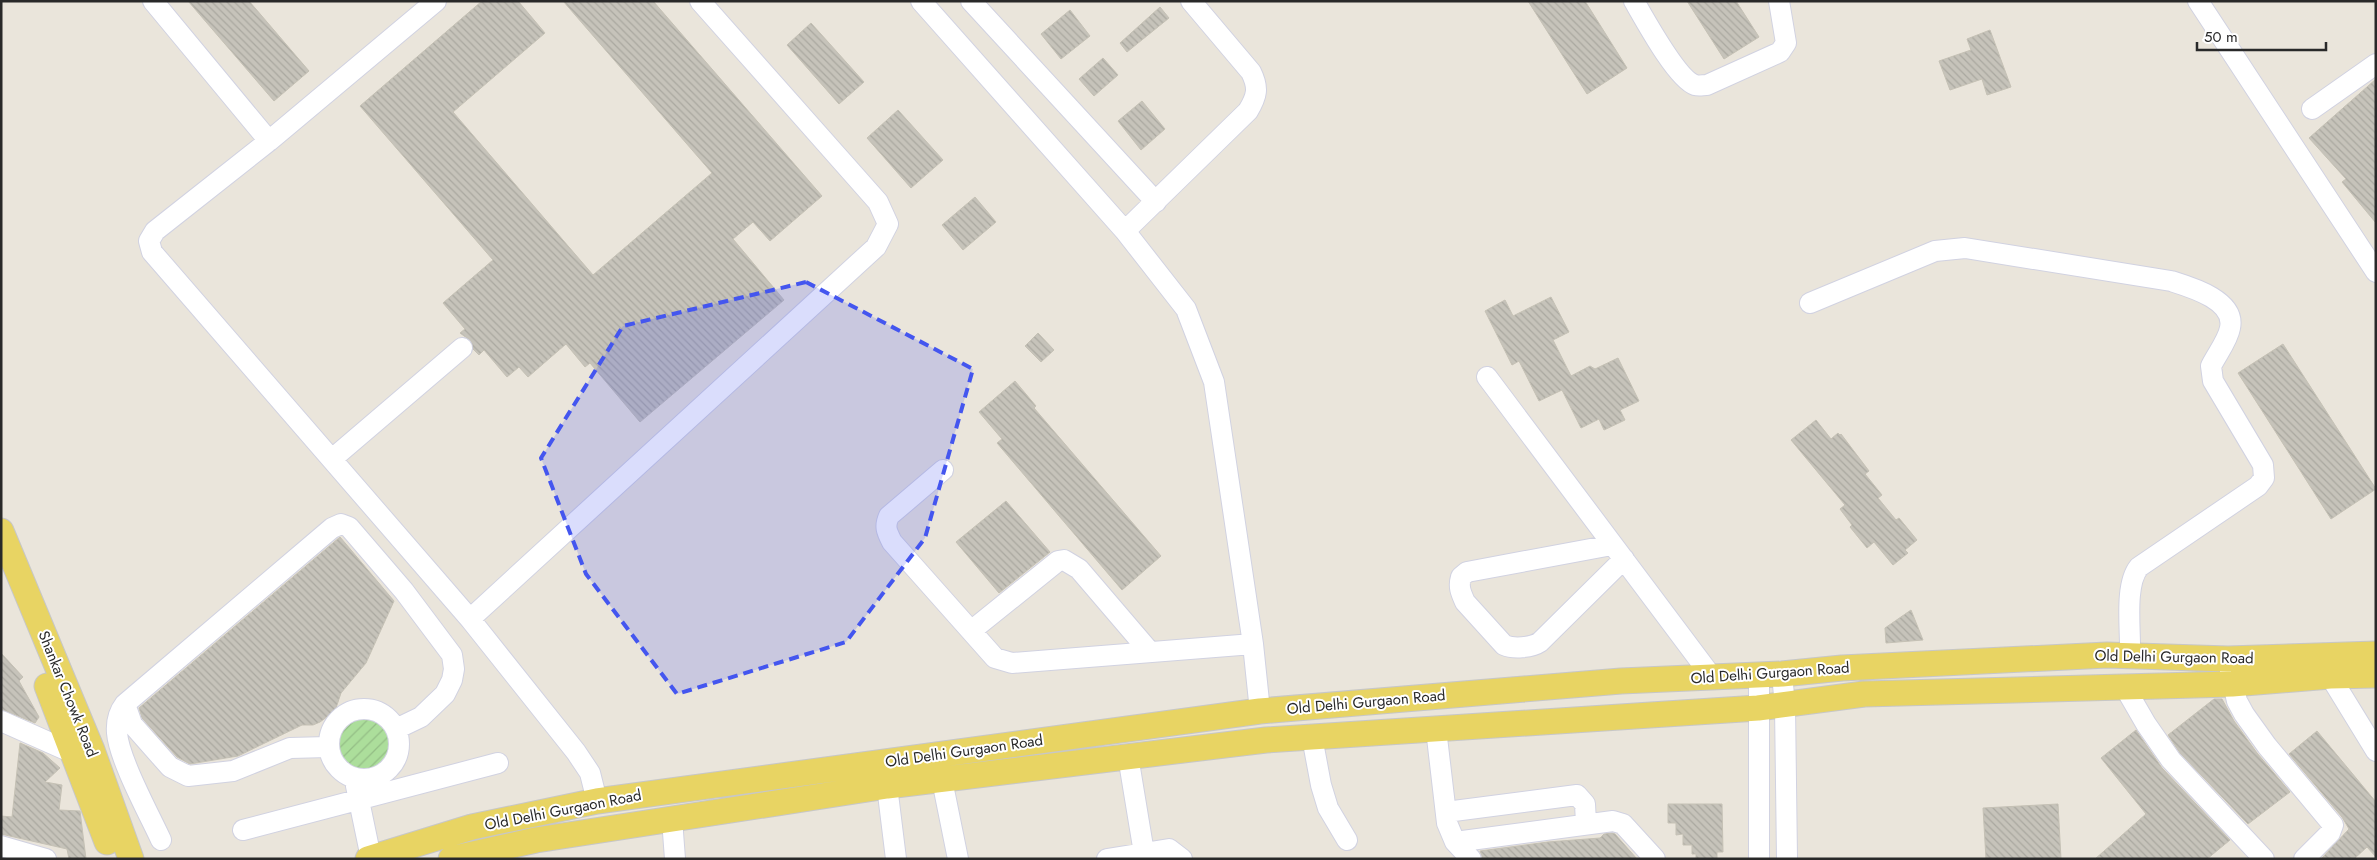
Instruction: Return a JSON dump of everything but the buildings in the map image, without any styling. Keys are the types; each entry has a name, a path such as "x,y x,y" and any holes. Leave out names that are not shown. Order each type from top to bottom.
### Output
{"main road":[{"name":"Shankar Chowk Road","path":"1,531 82,752 113,859"},
{"name":"Shankar Chowk Road","path":"1,576 131,859"},
{"name":"Old Delhi Gurgaon Road","path":"370,858 472,827 598,801 1260,711 1621,681 1770,674 1842,668 2130,655 2228,659 2376,654"},
{"name":"Old Delhi Gurgaon Road","path":"451,859 485,854 536,840 887,786 1266,740 1785,706 1864,694 2232,684 2330,676 2376,675"},
{"path":"531,815 536,840"}],"street":[{"path":"153,1 269,141"},
{"path":"436,1 269,141 155,231 149,241 152,252 470,619 585,764 590,773 598,801"},
{"path":"470,619 876,247 888,224 878,202 700,1"},
{"path":"971,1 1156,202"},
{"path":"1125,231 1248,111 1256,98 1258,85 1251,72 1191,1"},
{"path":"1634,1 1676,68 1687,80 1696,86 1707,85 1780,52 1786,44 1779,1"},
{"path":"2198,1 2376,272"},
{"path":"926,3 1125,231 1186,309 1214,382 1253,644 1260,711"},
{"path":"2312,109 2376,64"},
{"path":"1810,303 1935,251 1965,248 2171,281 2194,288 2218,301 2231,321 2230,330 2211,366 2213,381 2263,465 2264,478 2258,486 2139,567 2133,574 2130,655"},
{"path":"332,459 462,348"},
{"path":"1488,377 1712,677"},
{"path":"942,470 889,516 885,524 892,542 995,658 1012,663 1253,644"},
{"path":"161,840 122,753 117,734 119,713 125,704 332,528 341,524 348,527 404,591 452,655 454,669 446,694 422,717 396,730"},
{"path":"1618,552 1540,642 1530,646 1508,647 1504,644 1465,602 1461,594 1459,584 1461,577 1467,572 1618,552"},
{"path":"971,631 1058,561 1064,560 1078,568 1150,652"},
{"path":"2228,659 2237,701 2267,746 2333,825 2330,833 2304,859"},
{"path":"1770,674 1785,706 1787,859"},
{"path":"1759,859 1758,708 1770,674"},
{"path":"2330,676 2376,751"},
{"path":"2124,686 2146,724 2171,760 2264,859"},
{"path":"125,704 132,724 170,767 188,776 233,771 290,748 328,747"},
{"path":"361,708 375,710 387,718 396,730 399,742 397,755 391,767 381,775 368,779 355,778 342,772 333,761 328,747 329,737 335,723 346,713 361,708"},
{"path":"1,721 82,752"},
{"path":"1436,729 1447,823 1455,842 1471,859"},
{"path":"1312,737 1321,785 1328,808 1347,840"},
{"path":"1128,756 1144,853"},
{"path":"243,830 498,763"},
{"path":"355,778 370,858"},
{"path":"942,780 958,859"},
{"path":"887,786 896,859"},
{"path":"1446,812 1577,795 1585,804 1586,823"},
{"path":"672,819 676,859"},
{"path":"1455,842 1586,823 1613,821 1623,824 1655,859"},
{"path":"1,846 46,859"},
{"path":"1107,859 1169,849 1182,859"}],"highlighted area":[{"path":"806,282 973,369 925,538 846,642 677,694 586,574 541,458 623,326"}],"green space":[{"path":"363,713 381,719 389,727 395,745 389,763 381,771 363,777 345,771 337,763 331,745 337,727 345,719"}]}
